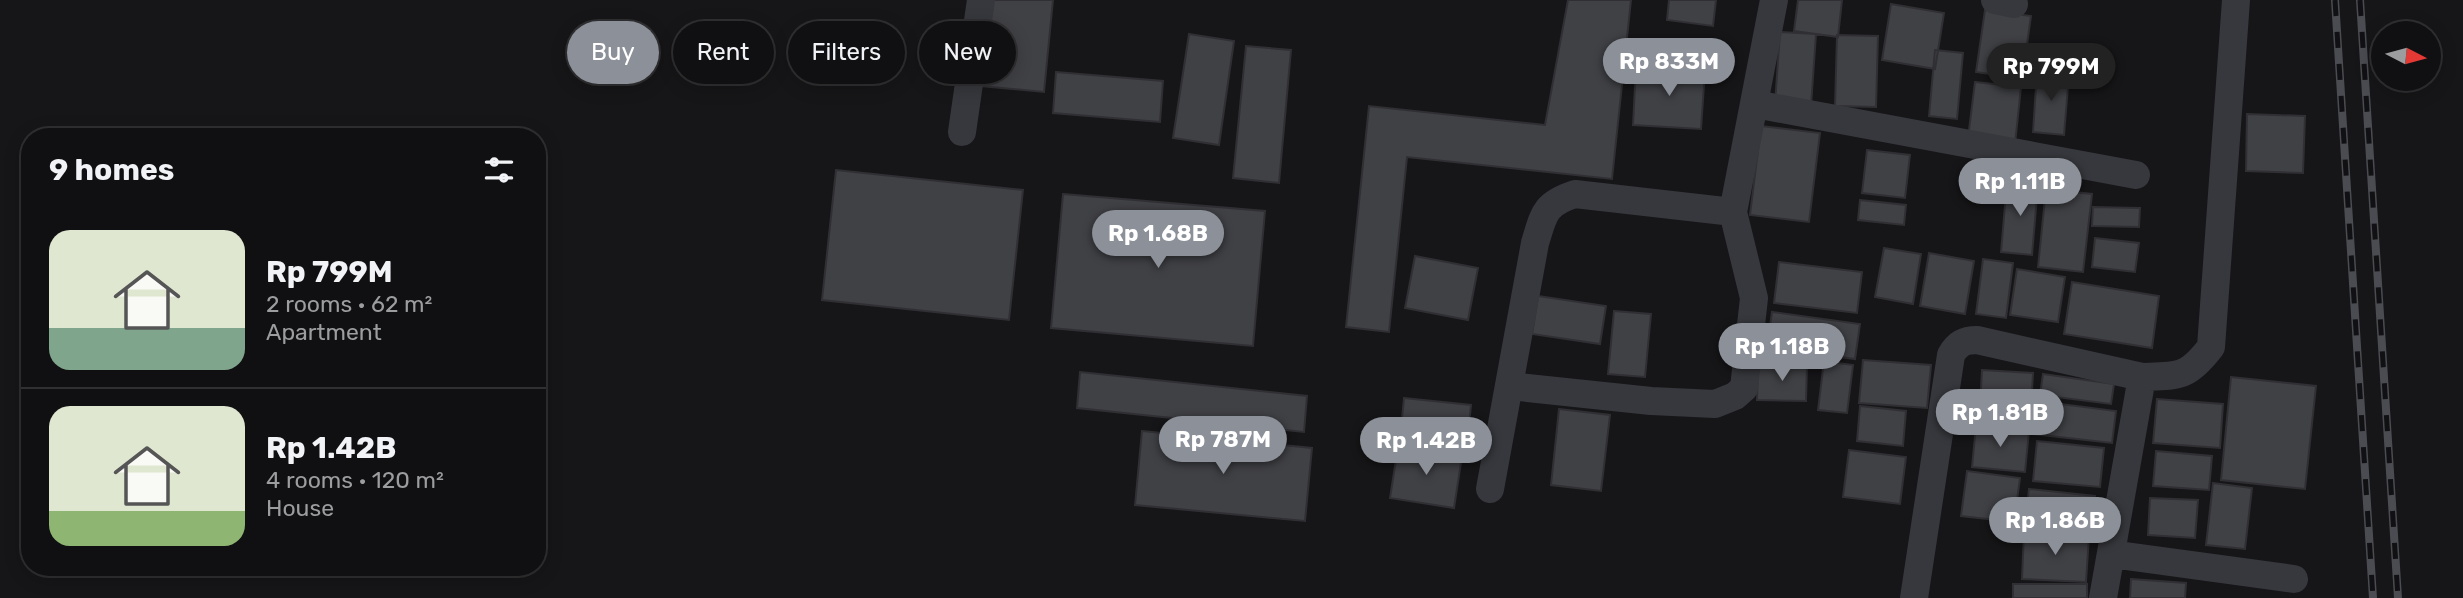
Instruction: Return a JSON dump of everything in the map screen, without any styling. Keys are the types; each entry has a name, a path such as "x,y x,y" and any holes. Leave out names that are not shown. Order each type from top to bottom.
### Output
{"street":[{"path":"962,132 981,0"},
{"path":"1508,386 1664,402 1715,404 1735,396 1744,388 1754,298 1733,212 1774,0"},
{"path":"1914,598 1951,355 1956,347 1967,340 1977,340 2142,377 2175,376 2196,367 2211,347 2236,0"},
{"path":"1755,104 2136,175"},
{"path":"1490,489 1535,243 1543,216 1556,200 1575,194 1733,212"},
{"path":"2103,598 2142,377"},
{"path":"2111,554 2294,579"}],"building":[{"path":"990,0 1053,0 1044,92 981,86 1016,84 1016,21 988,21"},
{"path":"1568,0 1631,0 1612,179 1407,157 1389,332 1346,327 1369,106 1545,125"},
{"path":"1669,0 1716,0 1713,26 1667,20"},
{"path":"1798,0 1842,0 1838,37 1794,31"},
{"path":"1891,4 1944,13 1935,69 1882,60"},
{"path":"1985,10 2031,16 2022,79 1976,72"},
{"path":"1780,32 1816,34 1811,106 1775,104"},
{"path":"1189,34 1234,41 1219,145 1173,138"},
{"path":"1837,35 1878,36 1876,107 1835,106"},
{"path":"1246,46 1291,50 1279,183 1233,178"},
{"path":"1935,50 1963,53 1957,119 1929,116"},
{"path":"1636,67 1705,70 1701,129 1633,125"},
{"path":"2037,71 2069,74 2064,135 2033,132"},
{"path":"1056,72 1163,81 1160,122 1053,113"},
{"path":"1975,82 2021,87 2015,144 1968,138"},
{"path":"2247,114 2305,116 2303,173 2246,171"},
{"path":"1761,126 1820,133 1809,222 1750,215"},
{"path":"1867,150 1910,155 1905,198 1862,193"},
{"path":"836,170 1023,190 1009,320 822,300"},
{"path":"2007,182 2038,185 2032,255 2001,252"},
{"path":"2046,189 2092,194 2083,272 2038,267"},
{"path":"1063,194 1265,211 1253,346 1051,328"},
{"path":"1860,200 1906,205 1904,225 1858,220"},
{"path":"2093,207 2140,208 2139,227 2092,226"},
{"path":"2095,238 2139,243 2135,272 2092,267"},
{"path":"1884,248 1921,254 1913,304 1875,297"},
{"path":"1929,253 1974,261 1965,314 1920,306"},
{"path":"1415,256 1478,268 1468,320 1405,308"},
{"path":"1983,259 2013,263 2006,318 1976,314"},
{"path":"1779,262 1862,272 1857,313 1774,303"},
{"path":"2017,269 2065,277 2058,322 2010,315"},
{"path":"2072,282 2159,296 2152,348 2064,334"},
{"path":"1538,296 1606,306 1600,344 1532,334"},
{"path":"1614,311 1651,314 1645,377 1608,374"},
{"path":"1772,312 1860,324 1855,359 1767,347"},
{"path":"1863,360 1931,365 1927,408 1859,403"},
{"path":"1824,361 1853,365 1847,413 1818,410"},
{"path":"1758,364 1807,366 1806,401 1757,400"},
{"path":"1982,370 2033,373 2030,429 1979,426"},
{"path":"1080,372 1307,396 1304,432 1077,408"},
{"path":"2043,374 2114,384 2111,404 2040,395"},
{"path":"2231,377 2316,386 2305,489 2221,480"},
{"path":"1404,398 1471,405 1467,446 1400,439"},
{"path":"2157,399 2223,404 2220,448 2153,443"},
{"path":"2037,401 2116,411 2112,443 2033,434"},
{"path":"1860,406 1906,411 1903,446 1857,441"},
{"path":"1559,409 1610,415 1601,491 1551,485"},
{"path":"1976,426 2029,431 2025,472 1972,467"},
{"path":"1142,431 1312,448 1305,521 1135,505"},
{"path":"2037,441 2104,448 2100,487 2033,481"},
{"path":"1398,447 1462,456 1454,508 1390,498"},
{"path":"1849,450 1906,457 1900,504 1843,497"},
{"path":"2156,451 2212,456 2209,490 2153,486"},
{"path":"1967,471 2020,478 2014,522 1961,516"},
{"path":"2213,483 2252,488 2245,549 2206,545"},
{"path":"2029,489 2095,496 2091,530 2025,523"},
{"path":"2150,498 2198,500 2195,538 2148,535"},
{"path":"2024,532 2089,536 2086,582 2022,579"},
{"path":"2131,579 2186,583 2185,598 2130,598"},
{"path":"2013,584 2087,584 2087,598 2013,598"}],"railway":[{"path":"2335,0 2373,598"},
{"path":"2360,0 2398,598"}]}
